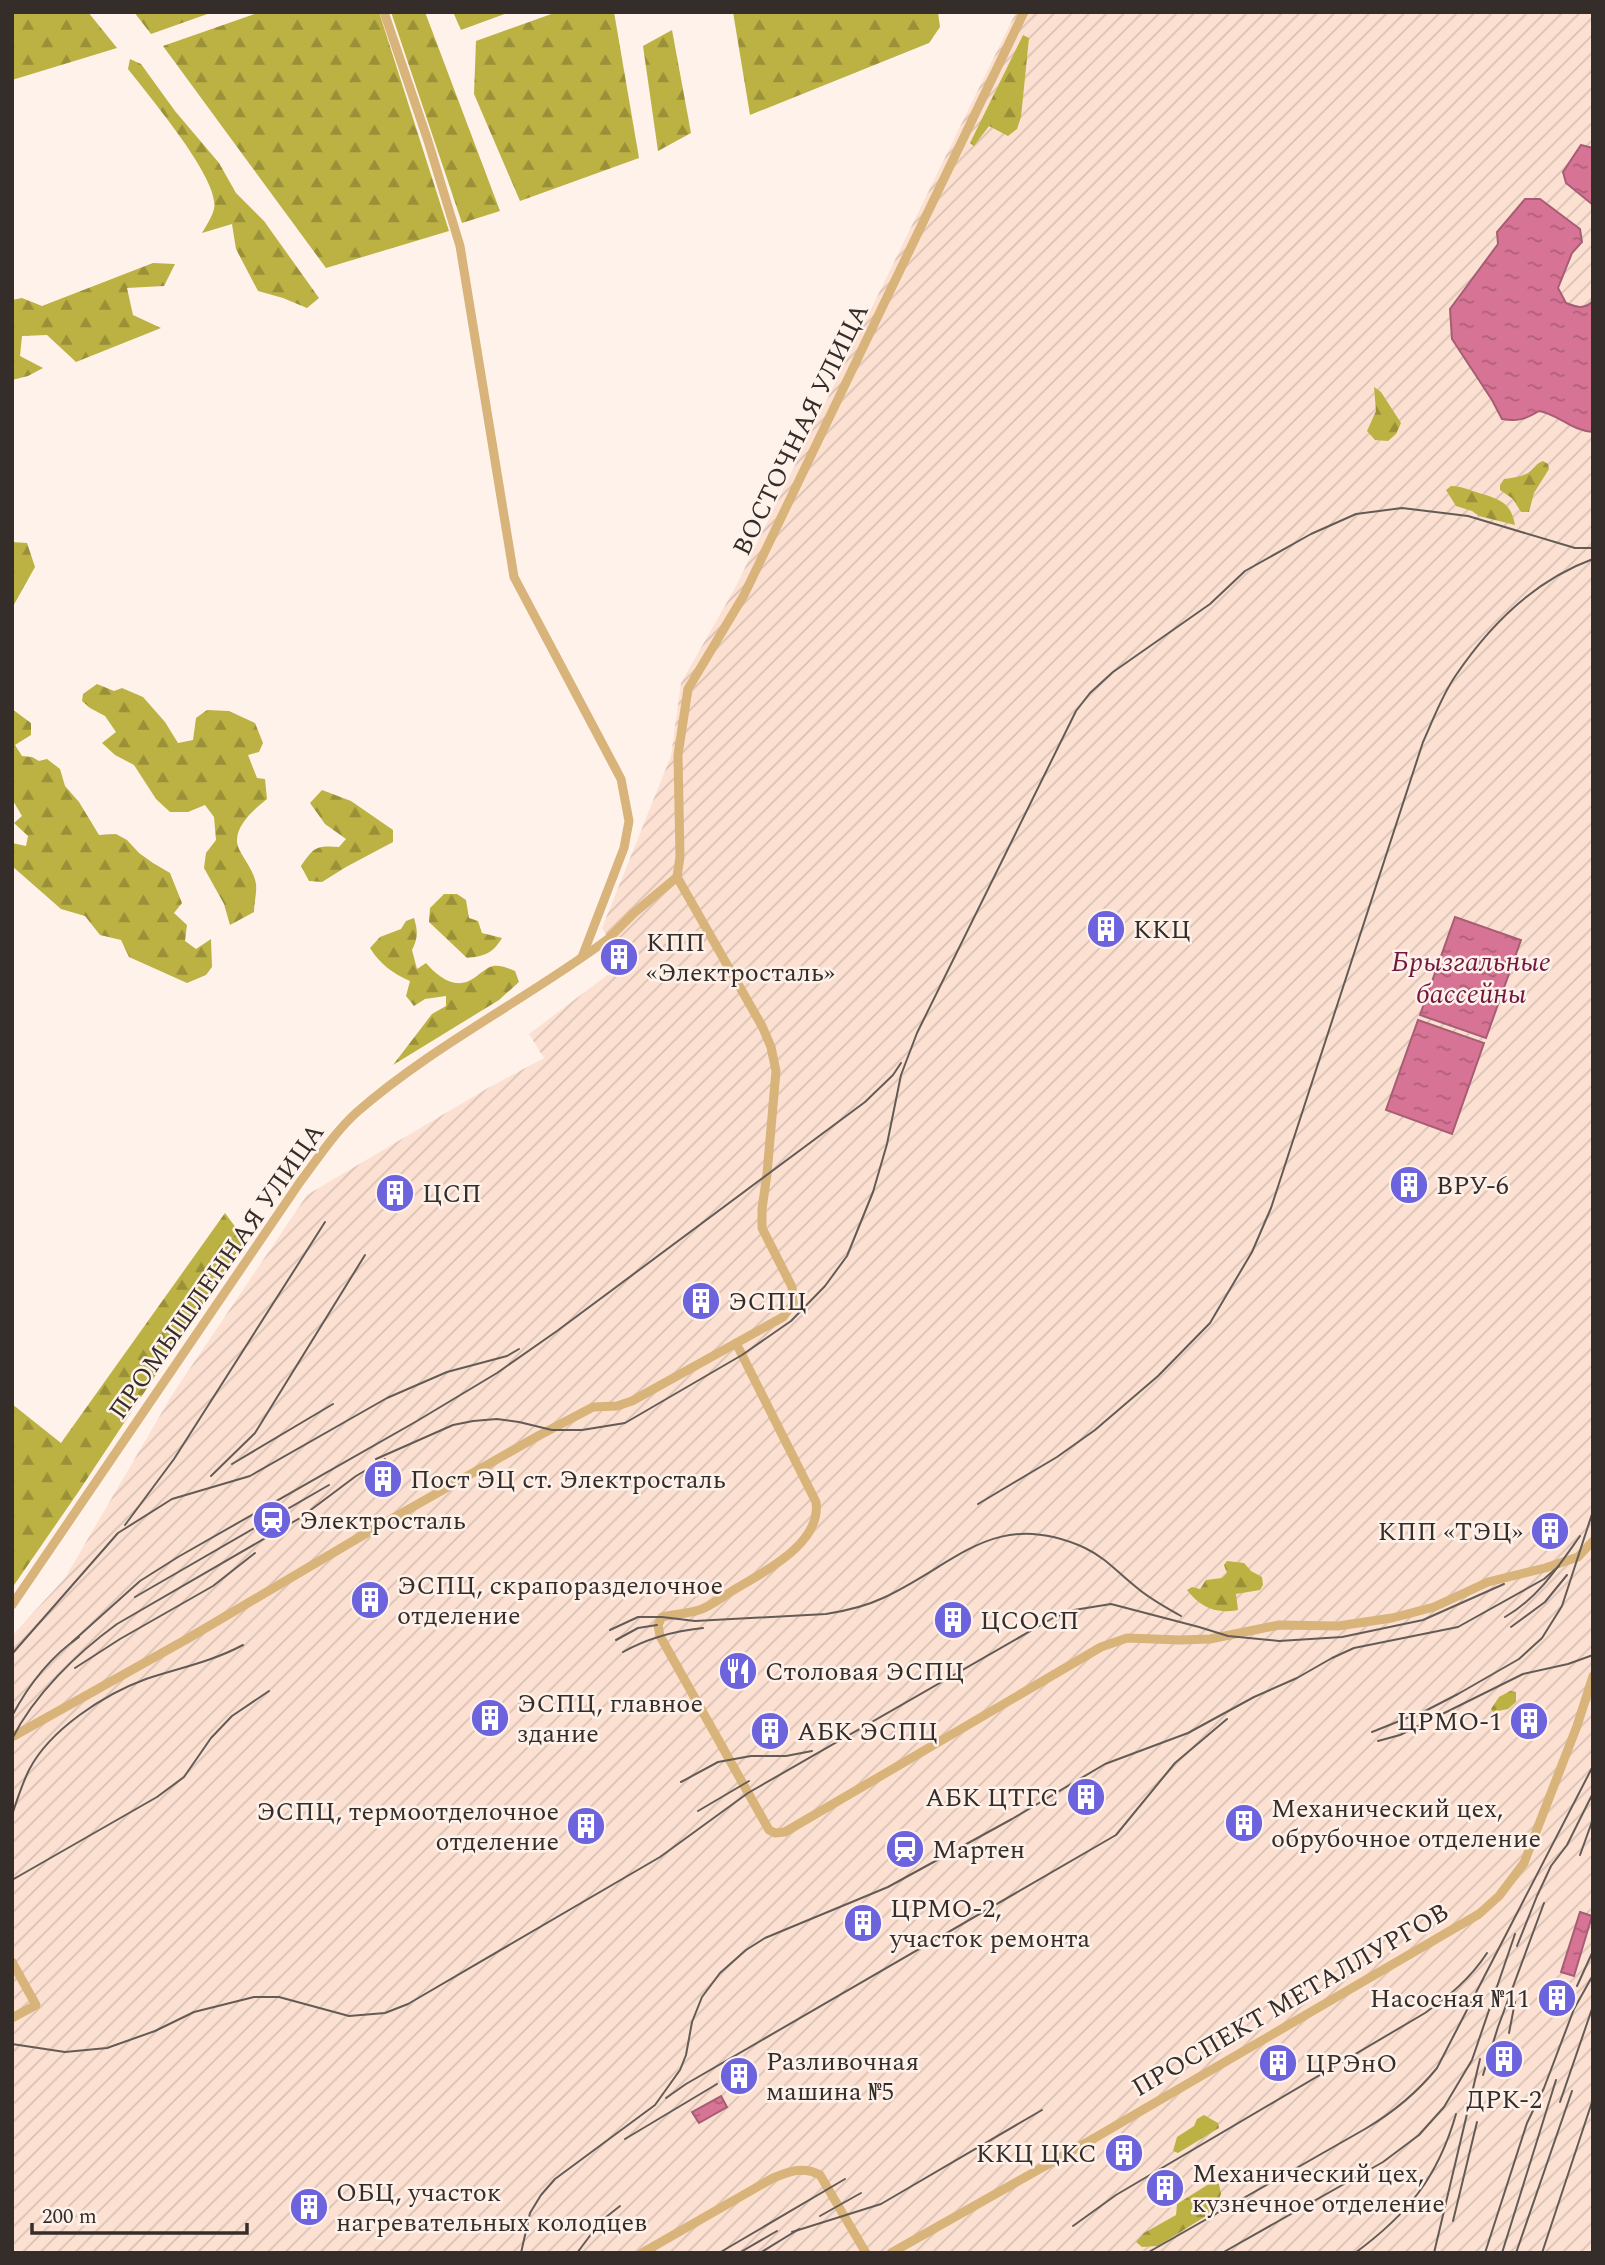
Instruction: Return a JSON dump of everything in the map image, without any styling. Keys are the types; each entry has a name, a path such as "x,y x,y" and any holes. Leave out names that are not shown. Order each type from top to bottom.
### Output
{"street":[{"path":"384,12 460,246 514,577 621,779 628,808 629,821 624,848 582,958"},
{"name":"ВОСТОЧНАЯ УЛИЦА","path":"677,877 680,856 678,755 688,689 744,594 1024,12"},
{"path":"12,1737 538,1436 593,1407 617,1406 632,1401 783,1317 793,1304 792,1287 762,1228 776,1072 771,1047 762,1026 677,877"},
{"name":"ПРОМЫШЛЕННАЯ УЛИЦА","path":"12,1605 299,1182 336,1134 357,1112 418,1066 608,939 677,877"},
{"path":"736,1343 816,1502 818,1513 795,1550 769,1569 700,1610 662,1617 658,1625 660,1636 712,1729 769,1829 775,1833 785,1832 1101,1647 1126,1638 1210,1639 1279,1625 1338,1626 1392,1618 1434,1607 1488,1582 1578,1557 1592,1543"},
{"name":"ПРОСПЕКТ МЕТАЛЛУРГОВ","path":"891,2253 1479,1914 1499,1896 1524,1863 1577,1726 1593,1676"},
{"path":"12,1962 36,2005 12,2018"},
{"path":"642,2253 773,2178 793,2170 808,2170 820,2175 866,2253"}],"shaded area":[{"path":"1016,12 1593,12 1593,2253 12,2253 12,1636 65,1578 172,1395 307,1195 544,1058 529,1034 618,967 609,953 615,949 602,928 671,756 681,683 735,588"}],"green space":[{"path":"88,12 117,48 12,80 12,13"},
{"path":"134,12 213,12 151,34"},
{"path":"260,12 379,12 449,231 326,268 163,46"},
{"path":"391,12 425,12 500,211 462,223"},
{"path":"453,12 510,12 461,30"},
{"path":"557,12 614,12 639,158 520,201 474,94 476,41"},
{"path":"733,12 938,12 940,27 929,43 750,115"},
{"path":"672,30 691,133 658,151 643,46"},
{"path":"1023,35 1029,38 1021,117 1017,129 1008,136 989,126 974,146 970,143"},
{"path":"130,59 141,64 175,111 219,163 236,193 264,221 319,298 307,308 258,291 236,249 232,224 202,233 214,209 213,196 206,178 181,138 128,69"},
{"path":"153,263 175,264 164,286 127,288 133,315 161,328 76,362 47,335 22,336 20,356 43,368 12,380 12,300 22,298 42,306"},
{"path":"1374,387 1381,392 1401,423 1396,434 1388,441 1375,440 1367,431 1376,411"},
{"path":"1543,461 1548,464 1549,469 1534,493 1529,512 1521,512 1513,499 1500,490 1500,485 1504,479 1525,474"},
{"path":"1451,486 1465,488 1503,503 1510,511 1515,525 1479,516 1456,506 1446,490"},
{"path":"12,542 27,543 35,567 12,608"},
{"path":"97,684 114,691 122,688 143,697 165,722 178,743 193,740 196,718 207,710 229,711 255,723 263,743 259,752 248,755 257,778 265,779 267,799 244,821 237,842 255,879 254,912 230,925 224,904 204,868 206,853 216,840 214,817 205,805 188,812 170,812 156,799 134,765 115,755 102,743 116,732 105,716 82,701 83,694"},
{"path":"12,709 31,723 31,735 15,745 22,756 39,761 47,759 60,769 65,786 79,802 99,835 116,834 170,873 182,903 174,913 187,925 185,941 196,949 211,939 212,967 206,975 187,983 129,957 121,940 100,935 85,916 61,909 12,866 12,843 26,846 28,836 14,823 22,816 12,799"},
{"path":"322,790 351,801 393,830 393,842 322,882 309,881 301,866 316,849 325,846 339,847 346,839 325,824 310,803"},
{"path":"444,894 457,894 466,900 469,918 478,921 482,933 502,938 492,950 484,955 467,958 429,922 430,908"},
{"path":"414,918 417,934 412,950 417,969 426,963 448,981 461,983 486,969 499,966 515,971 519,982 499,1000 393,1065 432,1014 446,1006 446,996 425,999 414,1006 406,996 410,981 387,967 370,948 380,937 401,929 406,921"},
{"path":"225,1213 245,1240 12,1588 12,1404 61,1443"},
{"path":"1227,1561 1244,1563 1262,1577 1263,1585 1260,1590 1236,1594 1238,1610 1216,1610 1203,1605 1187,1590 1192,1587 1200,1589 1206,1580 1222,1578 1227,1573 1224,1565"},
{"path":"1510,1691 1516,1692 1516,1702 1508,1709 1493,1712 1491,1709 1499,1697"},
{"path":"1204,2115 1218,2123 1219,2128 1178,2153 1173,2151 1177,2137 1194,2126 1197,2119"},
{"path":"1212,2182 1219,2184 1221,2194 1214,2211 1158,2246 1142,2247 1136,2242 1144,2233 1176,2215 1177,2204"}],"water":[{"path":"1581,145 1593,148 1593,205 1566,183 1563,172"},
{"path":"1525,199 1540,199 1580,229 1582,242 1572,253 1558,288 1566,303 1583,307 1593,301 1593,432 1539,411 1521,419 1502,419 1452,339 1450,309 1498,244 1497,232"},
{"name":"Брызгальные бассейны","path":"1455,917 1521,940 1486,1038 1420,1015"},
{"name":"Брызгальные бассейны","path":"1418,1020 1484,1043 1452,1134 1386,1110"},
{"path":"1580,1912 1592,1916 1574,1976 1561,1972"},
{"path":"721,2096 727,2107 699,2123 692,2112"}],"railway":[{"path":"376,1459 453,1425 473,1421 497,1419 552,1430 582,1430 625,1423 742,1355 791,1321 825,1286 847,1256 873,1192 887,1144 901,1075 917,1033 1076,711 1090,693 1113,672 1210,604 1245,571 1311,534 1356,514 1402,508 1468,516 1575,548 1593,548"},
{"path":"978,1504 1057,1457 1095,1430 1158,1376 1210,1323 1252,1252 1271,1208 1423,742 1442,699 1469,657 1516,606 1552,579 1593,559"},
{"path":"72,1642 140,1581 497,1373 865,1102 893,1075 901,1063"},
{"path":"125,1525 174,1459 325,1222"},
{"path":"211,1476 255,1433 365,1255"},
{"path":"12,1654 118,1533 172,1499 250,1476 387,1398 447,1372 507,1356 519,1349"},
{"path":"232,1464 333,1404"},
{"path":"12,1739 44,1691 87,1648 117,1624 300,1518 356,1476 385,1459"},
{"path":"135,1597 329,1485"},
{"path":"1372,1732 1427,1710 1458,1694 1519,1659 1542,1638 1562,1606 1592,1514"},
{"path":"610,1630 638,1617 695,1621 826,1614 847,1610 883,1598 978,1545 1001,1537 1025,1534 1053,1537 1085,1548 1106,1561 1158,1603 1181,1616"},
{"path":"1505,1617 1528,1601 1580,1536"},
{"path":"75,1668 213,1586 255,1553"},
{"path":"521,2253 530,2213 555,2179 655,2105 680,2070 686,2055 692,2022 702,1997 720,1973 746,1950 765,1938 888,1887 1105,1764 1188,1733 1354,1648 1458,1627 1544,1579 1559,1566"},
{"path":"1511,1627 1545,1602 1567,1575"},
{"path":"12,2044 65,2052 107,2048 155,2031 194,2012 254,1997 279,1997 349,2016 385,2013 408,2004 660,1857 748,1793 1053,1618 1074,1610 1111,1604 1228,1636 1279,1641 1342,1637 1423,1620 1504,1584"},
{"path":"616,1640 638,1628 657,1625"},
{"path":"623,1652 662,1636 703,1628"},
{"path":"12,1716 41,1673 79,1637"},
{"path":"12,1815 26,1775 38,1755 64,1727 80,1715 113,1694 146,1679 207,1660 243,1645"},
{"path":"1378,1741 1400,1735 1523,1674 1568,1664 1593,1655"},
{"path":"12,1880 157,1797 184,1777 211,1738 232,1716 269,1691"},
{"path":"666,2098 1116,1835 1175,1763 1227,1719"},
{"path":"681,1782 718,1762 751,1756 786,1756 812,1751"},
{"path":"1147,2253 1376,2123 1421,2086 1437,2068 1593,1766"},
{"path":"698,1811 749,1781"},
{"path":"1517,1946 1551,1866 1567,1845 1593,1793"},
{"path":"1580,1855 1593,1819"},
{"path":"1483,2075 1544,1903"},
{"path":"1222,2253 1383,2162 1419,2135 1444,2107 1472,2060 1515,1934"},
{"path":"1577,1986 1593,1951"},
{"path":"1073,2226 1116,2195 1425,2013 1459,1986 1487,1953"},
{"path":"1485,2253 1527,2123 1544,2088 1574,2009 1593,1975"},
{"path":"1509,2033 1515,2002"},
{"path":"1560,2102 1593,2006"},
{"path":"1434,2253 1480,2059"},
{"path":"1502,2253 1556,2080"},
{"path":"625,2139 717,2084"},
{"path":"1516,2253 1572,2091"},
{"path":"1542,2253 1593,2099"},
{"path":"792,2232 881,2204 1042,2110"},
{"path":"1355,2253 1391,2224 1419,2192 1440,2157 1456,2114"},
{"path":"1453,2221 1477,2122"},
{"path":"719,2253 845,2179"},
{"path":"820,2216 861,2193"},
{"path":"577,2253 601,2221 620,2206"},
{"path":"760,2253 799,2229"},
{"path":"739,2253 777,2231"}],"place":[{"name":"ККЦ","path":"1106,929"},
{"name":"КПП «Электросталь»","path":"619,957"},
{"name":"ВРУ-6","path":"1409,1185"},
{"name":"ЦСП","path":"395,1193"},
{"name":"ЭСПЦ","path":"701,1301"},
{"name":"Пост ЭЦ ст. Электросталь","path":"383,1479"},
{"name":"Электросталь","path":"272,1520"},
{"name":"КПП «ТЭЦ»","path":"1550,1531"},
{"name":"ЭСПЦ, скрапоразделочное отделение","path":"370,1600"},
{"name":"ЦСОСП","path":"953,1620"},
{"name":"Столовая ЭСПЦ","path":"738,1671"},
{"name":"ЭСПЦ, главное здание","path":"490,1718"},
{"name":"ЦРМО-1","path":"1529,1721"},
{"name":"АБК ЭСПЦ","path":"770,1731"},
{"name":"АБК ЦТГС","path":"1086,1797"},
{"name":"Механический цех, обрубочное отделение","path":"1244,1823"},
{"name":"ЭСПЦ, термоотделочное отделение","path":"586,1826"},
{"name":"Мартен","path":"905,1849"},
{"name":"ЦРМО-2, участок ремонта","path":"863,1923"},
{"name":"Насосная №11","path":"1557,1998"},
{"name":"ДРК-2","path":"1504,2059"},
{"name":"ЦРЭнО","path":"1278,2063"},
{"name":"Разливочная машина №5","path":"739,2076"},
{"name":"ККЦ ЦКС","path":"1124,2153"},
{"name":"Механический цех, кузнечное отделение","path":"1165,2188"},
{"name":"ОБЦ, участок нагревательных колодцев","path":"309,2207"}]}
